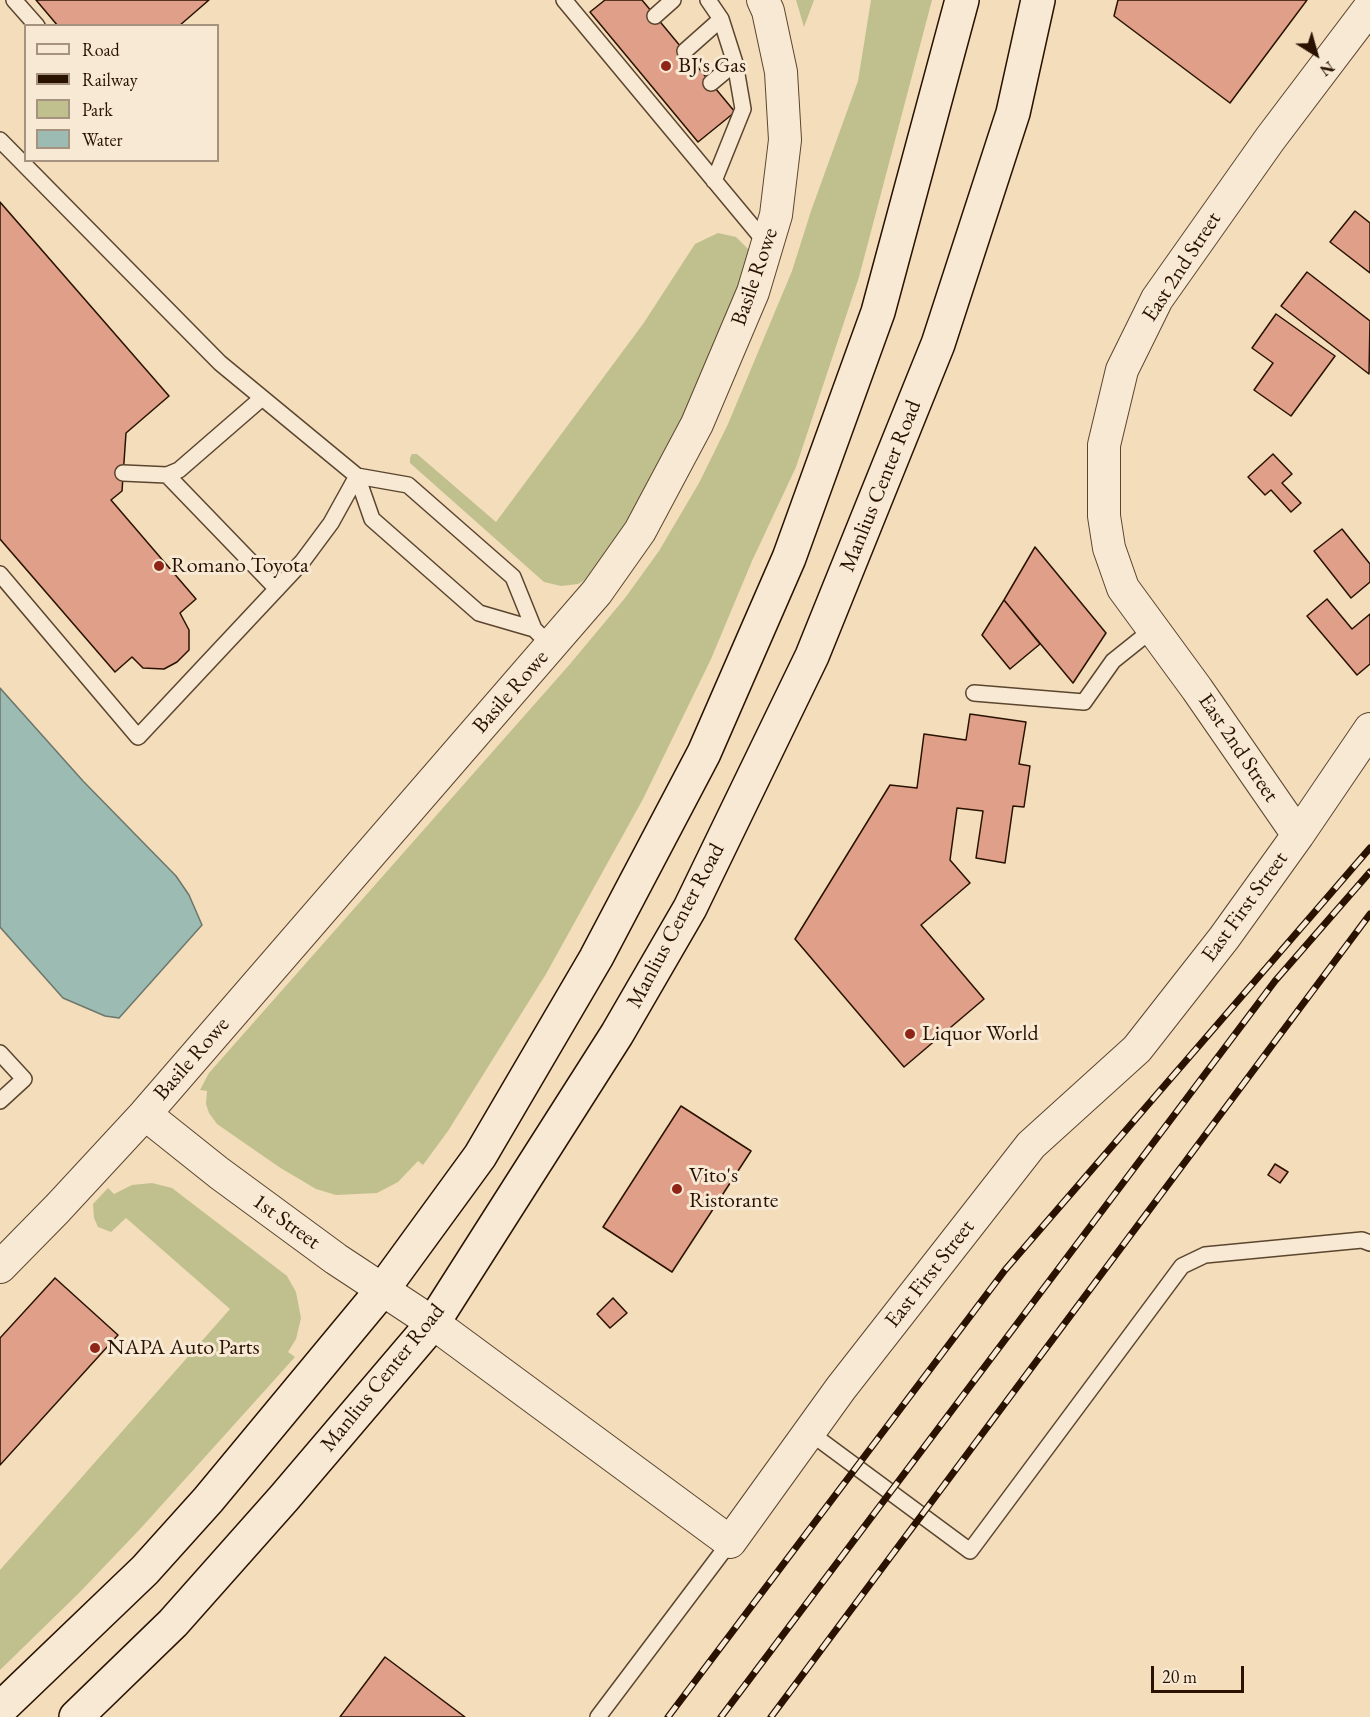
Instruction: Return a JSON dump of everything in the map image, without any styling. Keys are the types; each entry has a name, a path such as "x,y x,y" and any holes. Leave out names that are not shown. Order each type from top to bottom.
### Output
{"main road":[{"path":"0,1709 145,1570 208,1500 383,1289 480,1156 596,958 704,753 789,558 878,312 962,0"},
{"name":"Manlius Center Road","path":"76,1717 173,1623 284,1498 433,1323 606,1052 690,908 812,656 938,344 1013,113 1038,0"}],"street":[{"name":"Basile Rowe","path":"0,1267 145,1114 542,637 597,592 640,531 697,424 753,292 776,215 785,140 781,72 768,11 763,0"},
{"name":"East 2nd Street","path":"1298,835 1197,689 1122,588 1109,548 1104,516 1104,445 1122,370 1157,299 1270,140 1370,7"},
{"name":"East First Street","path":"730,1542 848,1379 1031,1144 1137,1049 1224,938 1370,729"},
{"name":"1st Street","path":"145,1114 219,1173 336,1259 433,1323"},
{"path":"433,1323 730,1542"}],"lane":[{"path":"14,0 35,24"},
{"path":"655,15 673,0"},
{"path":"708,0 721,19 735,63 743,109 714,181"},
{"path":"566,1 614,50 670,117 714,181 767,244"},
{"path":"685,51 721,19"},
{"path":"711,83 735,63"},
{"path":"0,140 220,363 357,476 408,485 513,577 542,637"},
{"path":"123,473 167,475 179,470 262,398"},
{"path":"167,475 276,589"},
{"path":"357,476 372,519 479,613 542,637"},
{"path":"0,574 138,737 302,562 331,523 357,476"},
{"path":"974,693 1084,702 1113,661 1153,629"},
{"path":"0,1053 24,1079 0,1101"},
{"path":"809,1432 970,1551 1182,1266 1205,1255 1362,1240 1370,1244"},
{"path":"598,1717 730,1542"}],"green space":[{"path":"796,0 814,0 804,27"},
{"path":"871,0 932,0 859,277 796,467 752,561 711,659 643,799 546,974 448,1131 423,1165 418,1161 398,1182 377,1193 336,1195 316,1189 279,1167 217,1124 206,1104 207,1091 200,1090 209,1073 570,664 625,598 659,551 699,483 728,424 792,271 858,81"},
{"path":"718,233 736,237 749,250 754,264 673,443 628,524 590,577 578,584 561,586 544,582 410,463 410,458 412,454 417,454 496,522 643,324 695,244"},
{"path":"152,1183 172,1188 287,1276 296,1292 301,1318 296,1339 288,1352 295,1357 141,1528 79,1593 0,1670 0,1570 230,1309 126,1218 111,1232 98,1227 94,1218 93,1204 108,1188 114,1194 132,1185"}],"water":[{"path":"0,688 83,781 176,876 189,895 202,925 119,1018 105,1016 63,998 0,927"}],"building":[{"path":"36,0 209,0 181,24 56,24"},
{"name":"BJ's Gas","path":"605,0 642,0 735,112 698,142 590,12"},
{"path":"1118,0 1307,0 1230,103 1114,16"},
{"path":"0,202 169,396 126,433 122,491 111,500 196,599 180,613 189,630 189,650 177,662 164,669 143,668 132,657 115,672 0,539"},
{"path":"1355,211 1370,223 1370,273 1330,242"},
{"path":"1307,272 1370,321 1369,374 1281,306"},
{"path":"1276,314 1335,356 1291,416 1254,390 1273,363 1252,348"},
{"path":"1273,454 1292,474 1282,483 1301,503 1291,512 1271,490 1265,495 1248,477"},
{"path":"1342,529 1370,564 1370,582 1351,598 1314,551"},
{"path":"1035,547 1106,633 1073,683 1004,600"},
{"path":"1327,599 1352,629 1370,614 1370,664 1357,675 1307,616"},
{"path":"1004,600 1040,644 1010,669 982,635"},
{"path":"970,714 1026,722 1019,764 1030,766 1024,807 1013,806 1005,863 976,858 983,811 957,808 950,860 970,883 921,925 984,999 904,1067 795,939 890,785 917,788 924,734 966,740"},
{"name":"Vito's Ristorante","path":"681,1106 751,1151 672,1272 603,1227"},
{"path":"1275,1164 1288,1172 1280,1183 1268,1175"},
{"path":"55,1278 118,1335 0,1465 0,1338"},
{"path":"613,1298 627,1313 610,1328 597,1314"},
{"path":"385,1657 465,1717 340,1717"}],"railway":[{"path":"668,1717 1005,1270 1370,848"},
{"path":"721,1717 1275,981 1370,872"},
{"path":"771,1717 1370,914"}],"place":[{"name":"BJ's Gas","path":"666,66"},
{"name":"Romano Toyota","path":"159,566"},
{"name":"Liquor World","path":"910,1034"},
{"name":"Vito's Ristorante","path":"677,1189"},
{"name":"NAPA Auto Parts","path":"95,1348"}]}
